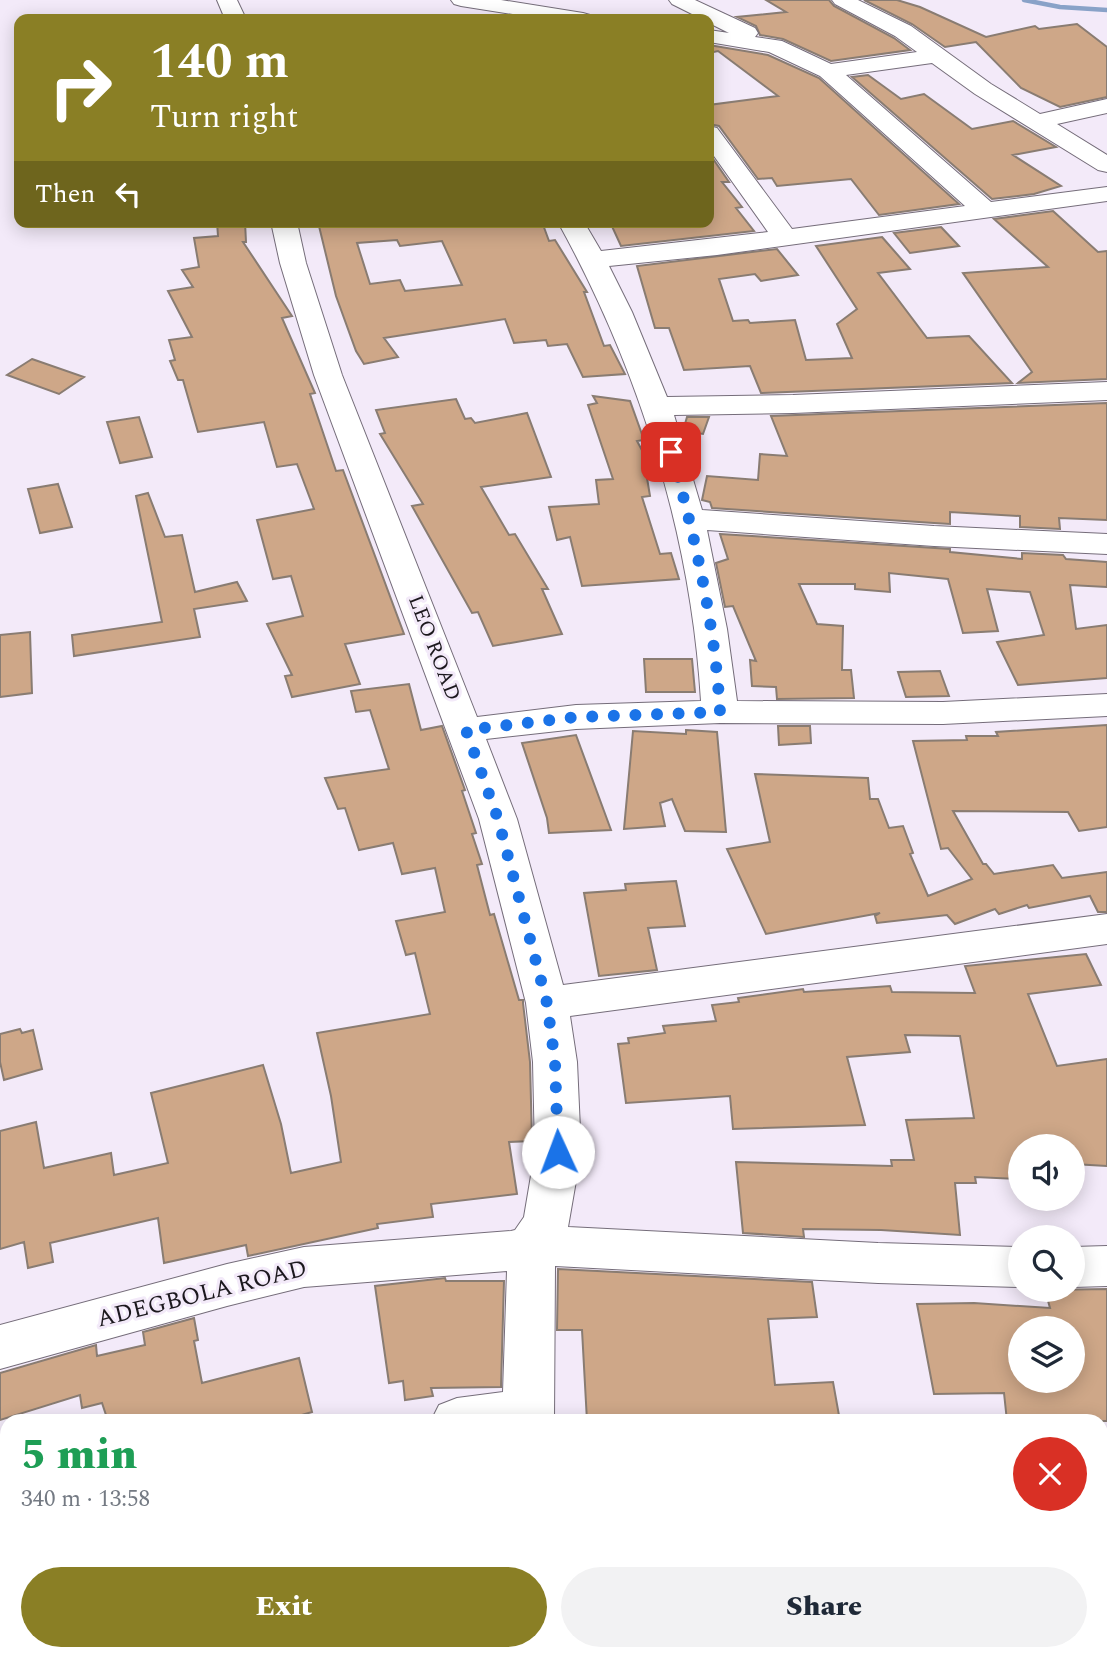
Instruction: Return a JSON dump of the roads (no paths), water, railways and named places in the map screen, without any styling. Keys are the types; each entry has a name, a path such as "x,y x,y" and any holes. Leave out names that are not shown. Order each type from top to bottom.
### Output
{"street":[{"path":"461,0 551,14"},
{"path":"679,0 708,14"},
{"path":"842,0 903,31 984,89 1107,165"},
{"path":"714,17 828,71 986,211"},
{"path":"714,37 774,46"},
{"path":"828,71 939,55"},
{"path":"1037,122 1107,106"},
{"path":"714,140 785,238"},
{"path":"594,260 785,238 1107,194"},
{"name":"LEO ROAD","path":"285,228 293,263 328,375 498,819 547,1003 555,1062 558,1152 547,1222 531,1245"},
{"path":"575,228 594,260 658,406 690,519 717,662 720,712"},
{"path":"658,406 793,404 1107,391"},
{"path":"690,519 1107,544"},
{"path":"466,730 576,717 720,712 943,713 1107,705"},
{"path":"547,1003 1107,929"},
{"path":"528,1414 531,1245"},
{"name":"ADEGBOLA ROAD","path":"0,1347 304,1266 511,1251 531,1245 878,1263 1008,1267"},
{"path":"1085,1267 1107,1266"}],"waterway":[{"path":"1024,0 1060,7 1107,10"}]}
